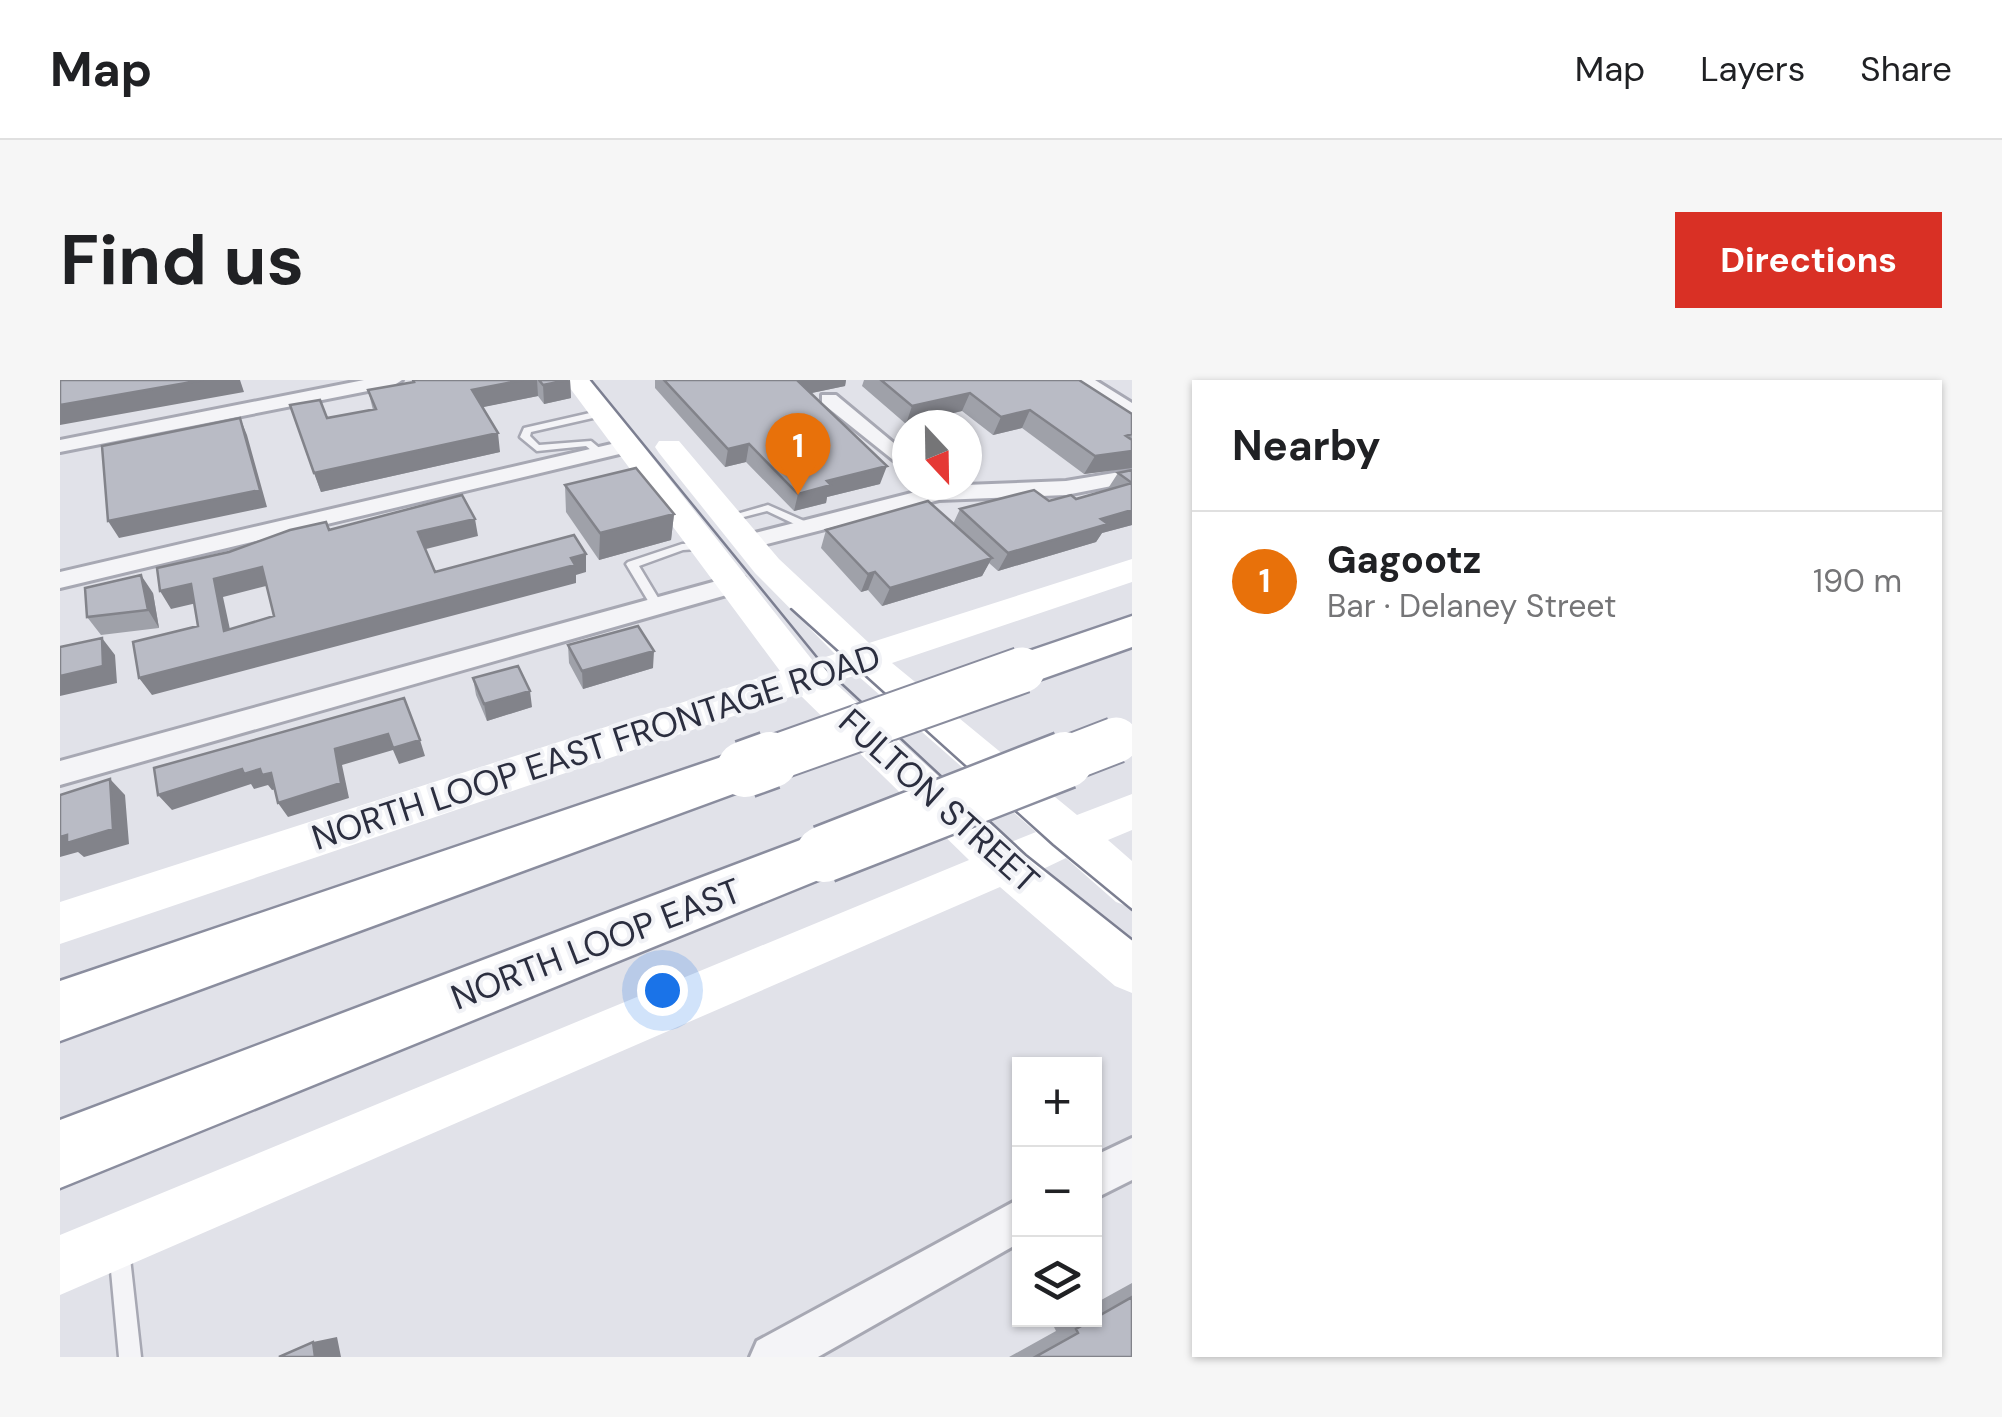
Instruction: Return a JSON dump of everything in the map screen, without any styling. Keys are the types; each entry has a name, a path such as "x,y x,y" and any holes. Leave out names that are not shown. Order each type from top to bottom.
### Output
{"highway":[{"path":"60,1011 1132,632"},
{"name":"NORTH LOOP EAST","path":"60,1154 1124,737"}],"main road":[{"name":"FULTON STREET","path":"577,380 630,446 863,659 1132,888"},
{"name":"FULTON STREET","path":"650,424 728,535 735,584 806,679 1005,864 1132,970"},
{"name":"NORTH LOOP EAST FRONTAGE ROAD","path":"60,923 1132,570"},
{"path":"60,1265 1132,811"}],"street":[{"path":"60,446 392,380"},
{"path":"1082,380 1132,411"},
{"path":"829,399 892,452"},
{"path":"60,580 630,446"},
{"path":"982,489 1066,488 1132,476"},
{"path":"728,535 808,526 916,506 923,500"},
{"path":"60,773 735,584"},
{"path":"1102,1175 1132,1158"},
{"path":"773,1357 1012,1224"}],"lane":[{"path":"600,453 588,443 537,448 525,437 528,430 603,413"},
{"path":"656,606 632,564 728,535"},
{"path":"118,1240 130,1357"}],"building":[{"path":"60,380 203,380 60,405"},
{"path":"413,380 523,380 472,390 498,433 314,473 290,405 320,400 327,418 376,409 368,390"},
{"path":"539,380 568,380 543,385"},
{"path":"664,380 797,380 887,466 827,481 831,485 798,494 749,444 728,449"},
{"path":"881,380 1079,380 1132,414 1132,434 1126,436 1132,440 1132,451 1095,456 1030,410 1001,417 970,393 912,406"},
{"path":"240,418 260,490 108,521 102,446"},
{"path":"636,468 674,514 600,533 565,485"},
{"path":"1132,470 1132,483 1118,473"},
{"path":"1132,483 1132,510 1101,519 1108,524 1008,553 960,509 1034,490 1049,501 1071,495 1076,499"},
{"path":"462,495 475,519 418,532 435,572 574,535 586,554 571,558 575,565 139,678 133,642 198,626 191,584 160,591 157,568 229,552 326,522 329,530","holes":["262,567 274,616 224,631 214,579"]},
{"path":"928,501 992,558 890,588 875,572 868,574 826,530"},
{"path":"141,575 148,610 87,617 85,588"},
{"path":"638,626 654,651 582,671 568,645"},
{"path":"102,638 103,666 60,676 60,647"},
{"path":"518,666 530,691 484,704 473,678"},
{"path":"404,698 420,740 393,748 388,734 335,749 341,783 278,803 271,773 262,775 260,769 244,774 242,769 158,795 154,768"},
{"path":"110,779 113,829 67,843 67,835 60,837 60,795"},
{"path":"1132,1297 1132,1357 1035,1357 1078,1333 1080,1327 1102,1327 1102,1314"},
{"path":"313,1342 315,1357 279,1357"}],"tram line":[{"path":"591,380 829,672 1026,855 1132,939"},
{"path":"791,609 1053,845 1132,910"}],"place":[{"name":"Gagootz","path":"798,495"}]}
